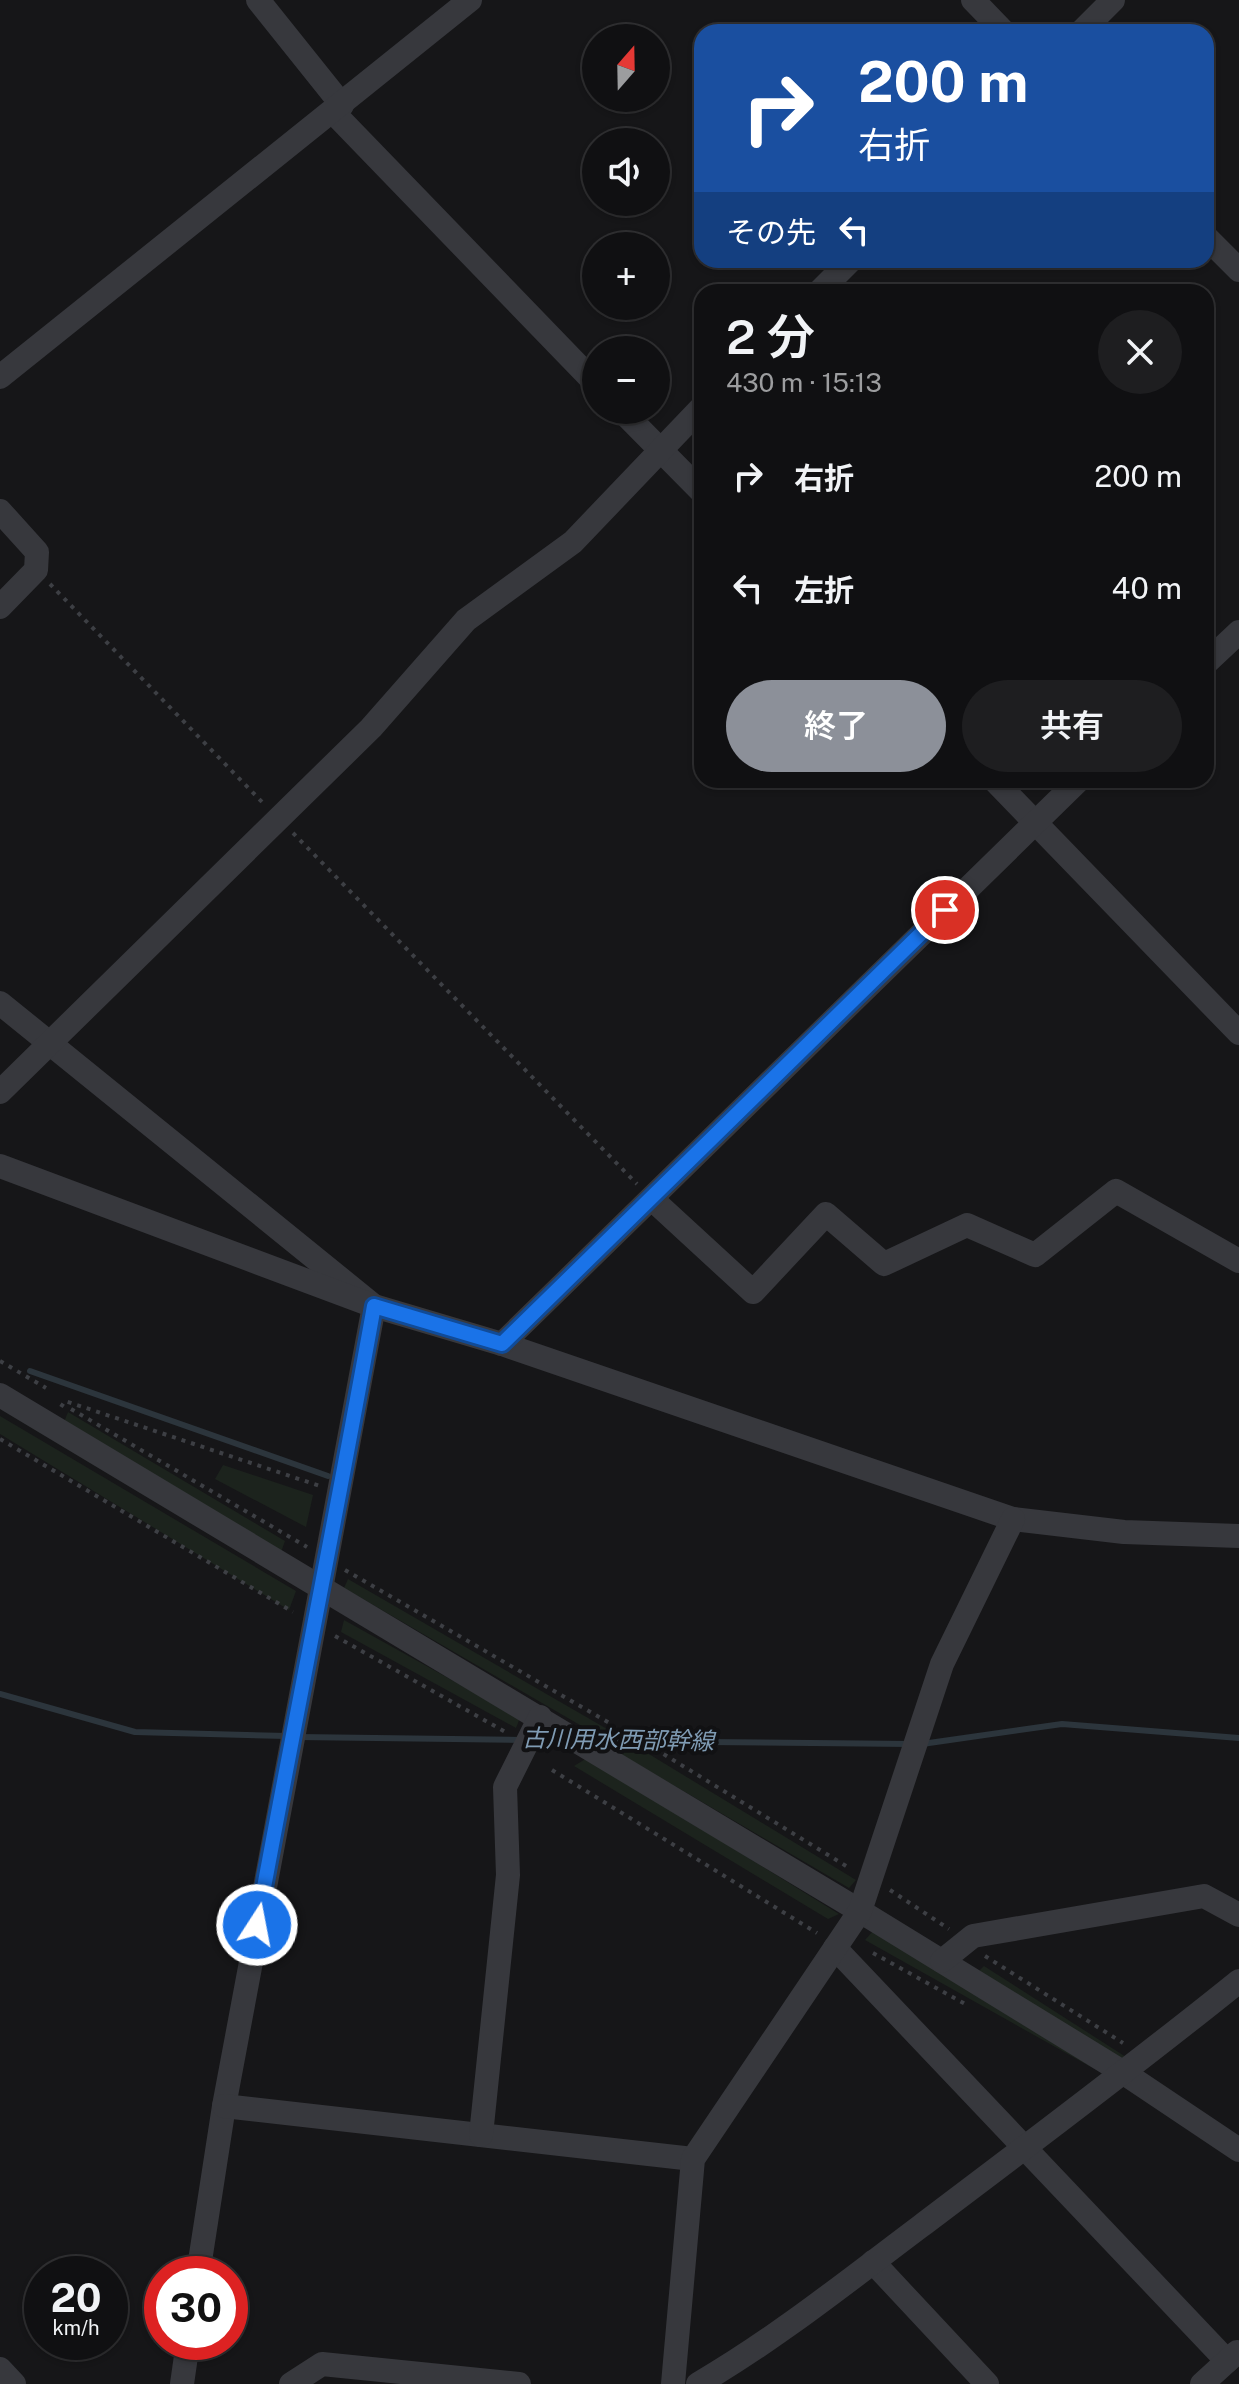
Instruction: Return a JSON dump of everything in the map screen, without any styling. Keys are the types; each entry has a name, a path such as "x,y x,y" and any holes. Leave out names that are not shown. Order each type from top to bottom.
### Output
{"street":[{"path":"258,0 337,108 582,369"},
{"path":"0,377 470,0"},
{"path":"973,0 996,24"},
{"path":"1089,24 1113,0"},
{"path":"1214,245 1239,270"},
{"path":"827,284 843,268"},
{"path":"0,1092 371,728 466,620 573,542 694,415"},
{"path":"635,424 694,484"},
{"path":"0,511 37,552 36,570 0,607"},
{"path":"1214,657 1237,639"},
{"path":"1002,788 1239,1033"},
{"path":"502,1344 653,1200 1070,788"},
{"path":"0,1003 374,1306"},
{"path":"0,1166 374,1306 502,1344 1013,1519 1124,1532 1239,1536"},
{"path":"653,1200 753,1292 826,1214 884,1264 967,1225 1035,1255 1116,1191 1239,1261"},
{"path":"201,2256 224,2106 374,1306"},
{"path":"0,1395 860,1911 1124,2073 1239,2150"},
{"path":"673,2384 693,2159 826,1940 860,1911 942,1664 1013,1519"},
{"path":"481,2135 508,1875 505,1787 540,1717"},
{"path":"942,1961 973,1936 1204,1896 1239,1915"},
{"path":"826,1940 1025,2148 1233,2356 1202,2384"},
{"path":"698,2384 740,2359 873,2262 1124,2073 1239,1981"},
{"path":"224,2106 693,2159"},
{"path":"873,2262 987,2384"},
{"path":"182,2384 185,2360"},
{"path":"291,2384 322,2364 519,2384"},
{"path":"0,2369 14,2384"}],"path":[{"path":"36,570 653,1200"},
{"path":"0,1361 46,1388"},
{"path":"50,1424 65,1401 341,1493"},
{"path":"71,1409 613,1725"},
{"path":"0,1439 313,1624 511,1735"},
{"path":"621,1728 863,1877"},
{"path":"552,1770 826,1940"},
{"path":"883,1885 958,1934"},
{"path":"982,1953 1132,2049"}],"shaded area":[{"path":"68,1412 285,1541 280,1555 64,1422"},
{"path":"0,1416 296,1591 289,1610 0,1434"},
{"path":"223,1465 313,1495 306,1527 215,1479"},
{"path":"348,1579 614,1733 604,1739 344,1588"},
{"path":"344,1620 520,1718 516,1728 341,1632"},
{"path":"639,1748 856,1880 849,1888 615,1751"},
{"path":"587,1758 839,1914 828,1919 574,1766"},
{"path":"873,1931 1098,2071 865,1940"},
{"path":"984,1966 1126,2057 1122,2062 978,1972"}],"waterway":[{"path":"30,1371 328,1476"},
{"name":"古川用水西部幹線","path":"0,1694 135,1732 287,1736"},
{"name":"古川用水西部幹線","path":"922,1744 1062,1724 1239,1738"},
{"name":"古川用水西部幹線","path":"298,1737 523,1740"},
{"name":"古川用水西部幹線","path":"534,1741 559,1741"},
{"name":"古川用水西部幹線","path":"594,1741 911,1744"}],"route":[{"path":"257,1925 374,1306 502,1344 653,1200 945,910"}]}
